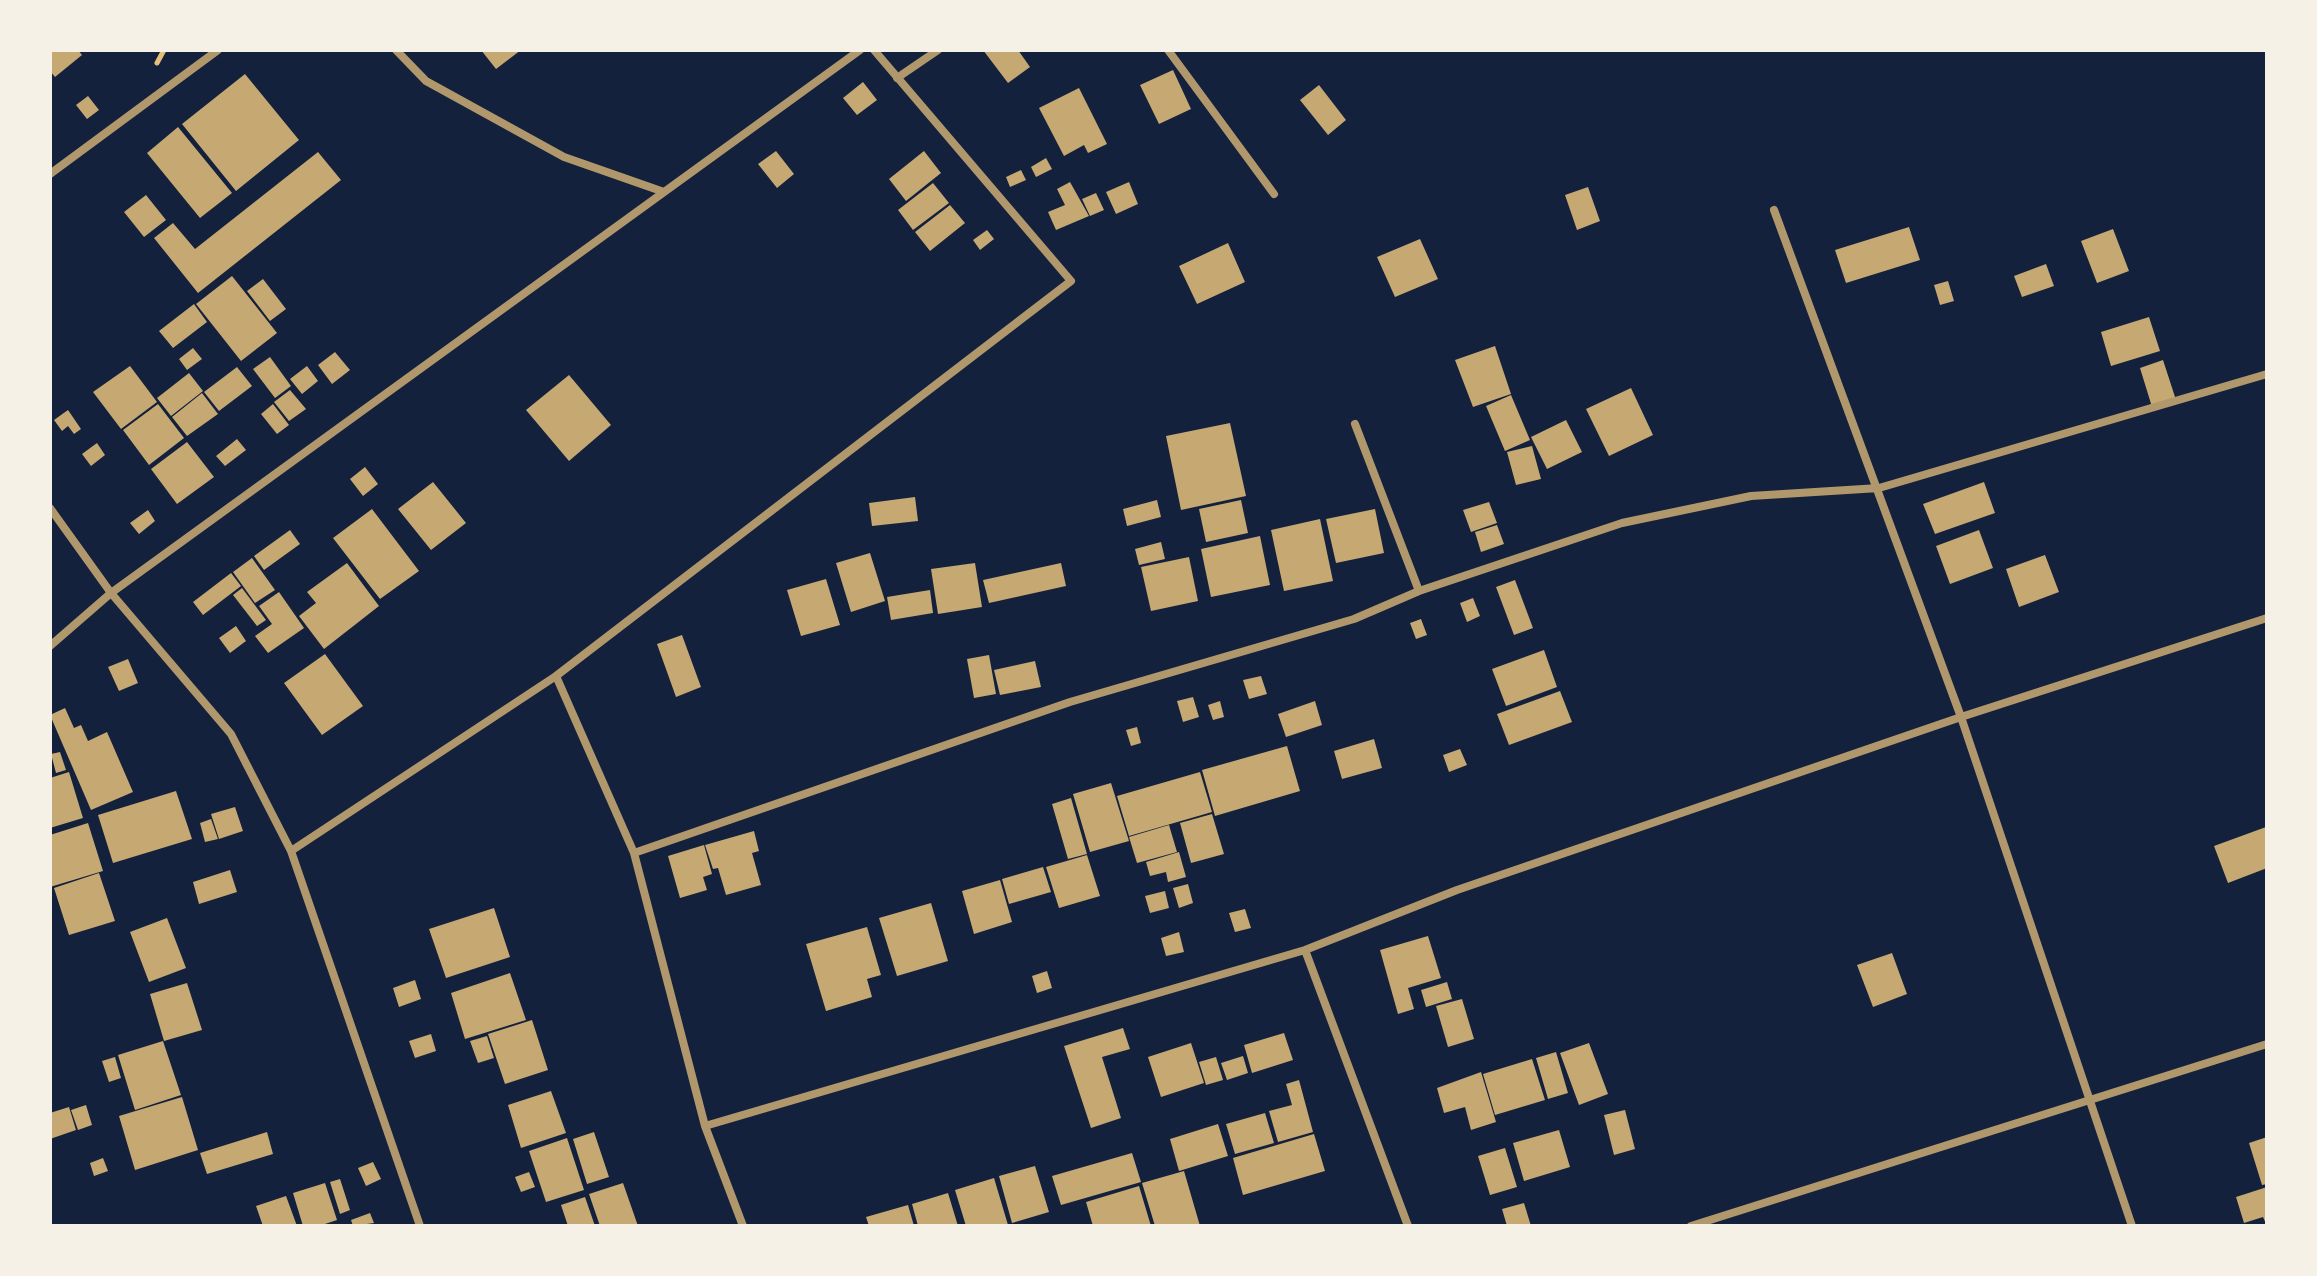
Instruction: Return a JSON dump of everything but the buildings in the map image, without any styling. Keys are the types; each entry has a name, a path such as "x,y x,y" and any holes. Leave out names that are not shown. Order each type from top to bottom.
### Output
{"street":[{"path":"50,174 218,50"},
{"path":"396,50 426,81 564,157 664,192"},
{"path":"50,646 111,593 860,50"},
{"path":"291,851 556,676 1071,281 874,50"},
{"path":"897,78 938,50"},
{"path":"1168,50 1274,194"},
{"path":"1774,210 1961,717 2132,1226"},
{"path":"634,853 1070,702 1354,619 1419,591 1622,523 1751,496 1879,488 2267,374"},
{"path":"1355,424 1419,591"},
{"path":"50,508 111,593 231,734 291,851 420,1226"},
{"path":"705,1126 1305,950 1457,890 1961,717 2267,618"},
{"path":"556,676 634,853 705,1126 743,1226"},
{"path":"1305,950 1408,1226"},
{"path":"1691,1226 2267,1044"}]}
